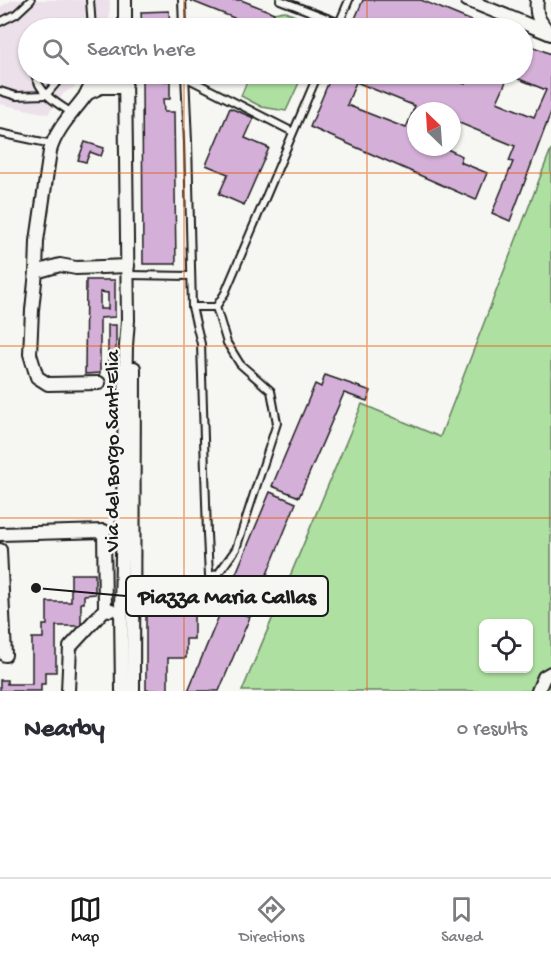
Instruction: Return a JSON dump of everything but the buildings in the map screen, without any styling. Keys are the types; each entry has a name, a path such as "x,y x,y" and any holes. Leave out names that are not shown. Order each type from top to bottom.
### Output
{"street":[{"path":"124,0 124,18"},
{"path":"467,0 511,18"},
{"path":"537,0 536,11 541,23 550,34"},
{"path":"533,27 550,34"},
{"name":"Via del Borgo Sant'Elia","path":"92,84 52,144 37,241 30,354 37,378 48,384 99,383"},
{"path":"86,94 101,87 125,87"},
{"name":"Via del Borgo Sant'Elia","path":"125,87 128,320 123,531 133,691"},
{"path":"36,272 60,265 128,271"},
{"name":"Via del Borgo Sant'Elia","path":"122,691 127,610 134,345 128,320"},
{"path":"68,691 70,647 105,609 104,531"},
{"path":"0,534 123,531"},
{"path":"0,550 5,655"},
{"path":"105,609 127,610"},
{"path":"538,691 544,677 551,674"}],"lane":[{"path":"0,22 16,14 32,0"},
{"path":"90,0 91,18"},
{"path":"182,0 183,18"},
{"path":"280,0 321,18"},
{"path":"342,18 349,0"},
{"path":"39,84 46,95 72,113"},
{"path":"0,91 16,96 46,95 55,84"},
{"path":"185,84 192,307 201,344 209,576 218,574 236,549 277,423 271,391 240,364 227,343 216,307 225,293 314,84"},
{"path":"202,84 293,132"},
{"path":"0,133 52,144"},
{"path":"128,271 191,276"},
{"path":"192,307 216,307"}],"shaded area":[{"path":"12,0 110,0 109,18 18,18 18,84 79,84 64,93 48,114 0,104 0,7"}],"green space":[{"path":"284,11 300,18 272,18 274,13"},
{"path":"246,84 298,84 286,111 262,107 241,96"},
{"path":"551,149 551,691 242,691 362,404 440,437"}],"place":[{"name":"Piazza Maria Callas","path":"36,588"}]}
